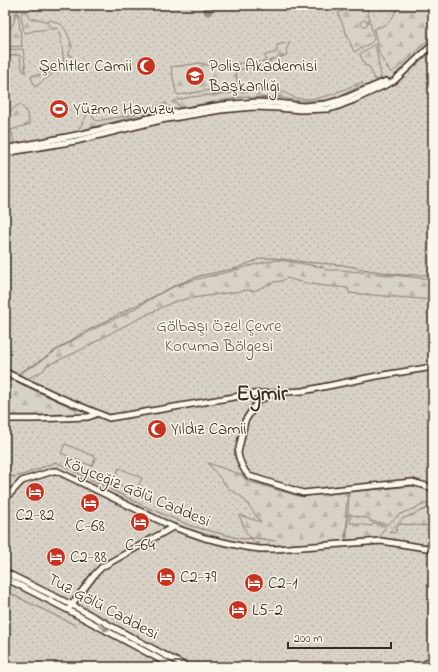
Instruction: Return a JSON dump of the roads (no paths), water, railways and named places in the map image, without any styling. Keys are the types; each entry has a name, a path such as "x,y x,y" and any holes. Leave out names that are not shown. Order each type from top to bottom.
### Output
{"street":[{"path":"5,154 166,114 232,104 267,102 309,106 326,104 394,81 433,44"},
{"path":"368,91 386,82"},
{"path":"5,148 58,141"},
{"path":"5,372 109,418 252,394 303,390 433,367"},
{"path":"275,393 258,401 245,421 238,453 246,474 249,476 303,492 412,482 433,488"},
{"path":"252,394 256,395 258,401"},
{"path":"5,419 88,417 97,413"},
{"name":"Köyceğiz Gölü Caddesi","path":"5,499 22,482 57,471 173,527 205,538 246,547 276,549 381,541 433,549"},
{"path":"70,608 95,574 102,567 173,527"},
{"name":"Tuz Gölü Caddesi","path":"5,572 174,667"},
{"name":"Tuz Gölü Caddesi","path":"5,578 70,608 187,667"},
{"path":"420,667 433,659"}],"waterway":[{"path":"18,375 81,334 176,285 199,276 237,268 262,258 343,265 403,275 433,275"},
{"path":"5,382 13,378"},
{"path":"5,477 20,476 56,462 142,505 191,526 242,539 256,538 275,541"},
{"path":"5,591 77,626"}],"place":[{"name":"Şehitler Camii","path":"146,66"},
{"name":"Polis Akademisi Başkanlığı","path":"195,76"},
{"name":"Yüzme Havuzu","path":"59,109"},
{"name":"Yıldız Camii","path":"157,429"},
{"name":"C2-82","path":"35,492"},
{"name":"C-68","path":"90,503"},
{"name":"C-64","path":"140,522"},
{"name":"C2-88","path":"56,557"},
{"name":"C2-79","path":"166,577"},
{"name":"C2-1","path":"254,583"},
{"name":"L5-2","path":"238,610"}],"district":[{"name":"Eymir","path":"262,395"}],"park label":[{"name":"Gölbaşı Özel Çevre Koruma Bölgesi","path":"219,336"}]}
